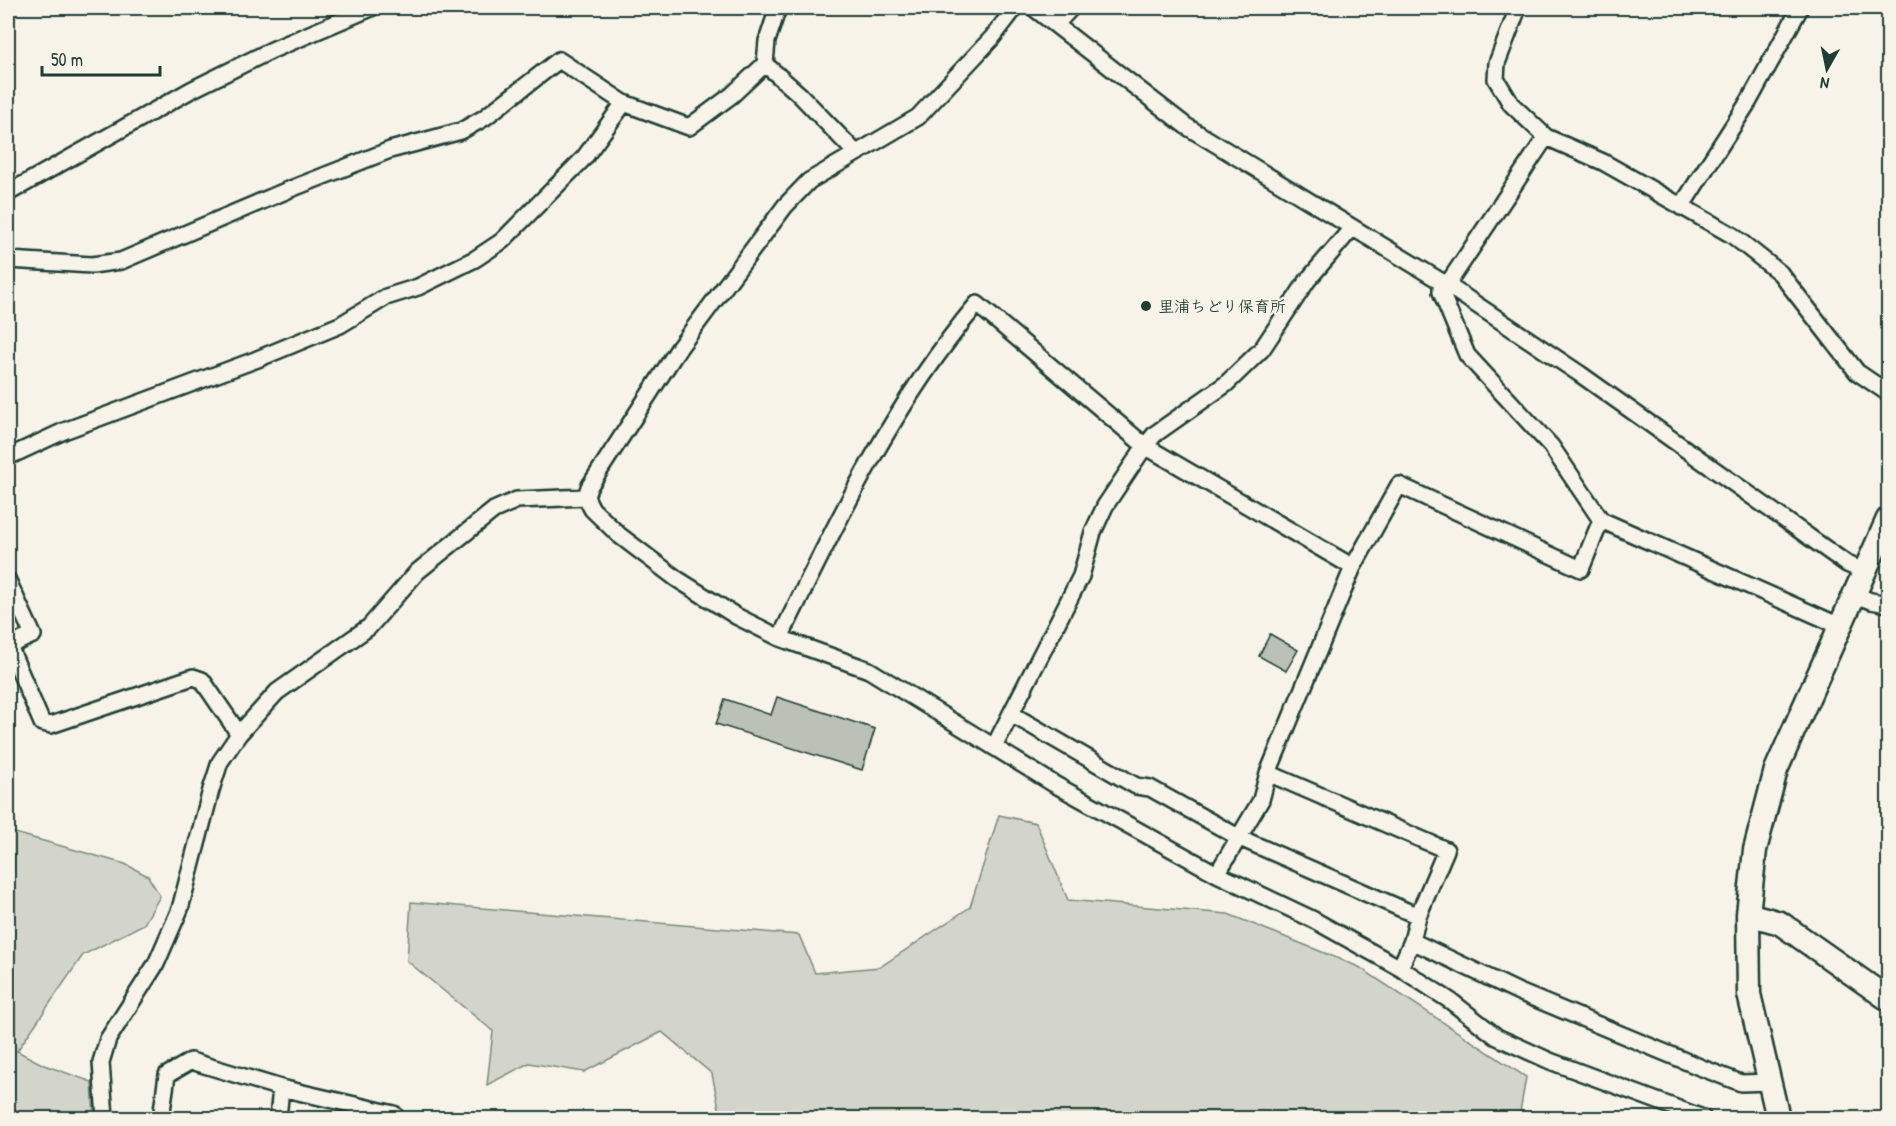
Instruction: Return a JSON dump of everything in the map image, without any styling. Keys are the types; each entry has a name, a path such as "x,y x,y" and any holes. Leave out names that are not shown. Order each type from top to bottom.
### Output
{"street":[{"path":"8,193 191,90 272,50 371,8"},
{"path":"8,260 92,265 121,261 380,154 461,130 484,118 559,60 624,103 689,127 732,95 765,64 767,41 778,8"},
{"path":"1015,8 992,38 918,117 809,181 772,223 679,348 589,487 586,497 592,509 619,535 677,579 736,616 780,638 869,670 994,747 1217,874 1312,919 1400,968 1452,1002 1497,1037 1550,1061 1703,1119"},
{"path":"1034,8 1186,126 1444,283 1580,374 1847,564 1866,572"},
{"path":"1056,24 1071,8"},
{"path":"1518,8 1497,63 1496,79 1511,104 1546,136 1603,162 1732,235 1780,273 1857,372 1888,393"},
{"path":"1681,207 1749,101 1800,8"},
{"path":"765,64 799,94 856,153"},
{"path":"8,457 64,431 255,360 340,325 386,297 418,287 475,260 502,240 584,158 624,103"},
{"path":"1546,136 1444,283 1441,292 1467,355 1551,446 1601,520 1840,626"},
{"path":"994,747 1013,714 1081,576 1093,532 1105,506 1145,446 1155,434 1226,384 1262,349 1306,280 1352,228"},
{"path":"780,638 846,502 914,387 977,304 1145,446 1353,567"},
{"path":"1217,874 1262,800 1268,773 1353,567 1398,485 1581,569 1601,520"},
{"path":"105,1119 101,1062 108,1039 156,964 180,909 220,762 239,734 277,692 369,627 417,572 494,510 517,500 586,497"},
{"path":"1778,1119 1749,994 1748,914 1755,850 1776,770 1888,519"},
{"path":"8,581 33,635 9,646 42,723 51,725 193,676 202,681 239,734"},
{"path":"1855,595 1888,604"},
{"path":"1013,714 1136,786 1150,788 1240,838 1418,916"},
{"path":"1268,773 1446,850 1418,916 1412,940 1400,968"},
{"path":"1748,914 1780,923 1888,999"},
{"path":"1412,940 1519,992 1702,1068 1741,1083 1770,1082"},
{"path":"161,1119 167,1076 191,1060 280,1088 394,1114"},
{"path":"278,1119 280,1088"}],"shaded area":[{"path":"999,815 1036,823 1068,900 1228,914 1359,967 1526,1077 1519,1118 721,1118 712,1074 662,1032 584,1072 529,1063 487,1085 493,1031 407,961 411,902 799,935 815,973 880,967 970,907"},
{"path":"8,831 125,864 148,876 160,896 144,924 83,955 17,1051 44,1065 92,1082 94,1118 8,1118"}],"building":[{"path":"1270,634 1298,650 1286,671 1259,656"},
{"path":"777,697 875,729 862,770 716,724 725,699 771,715"}],"place":[{"name":"里浦ちどり保育所","path":"1146,306"}]}
